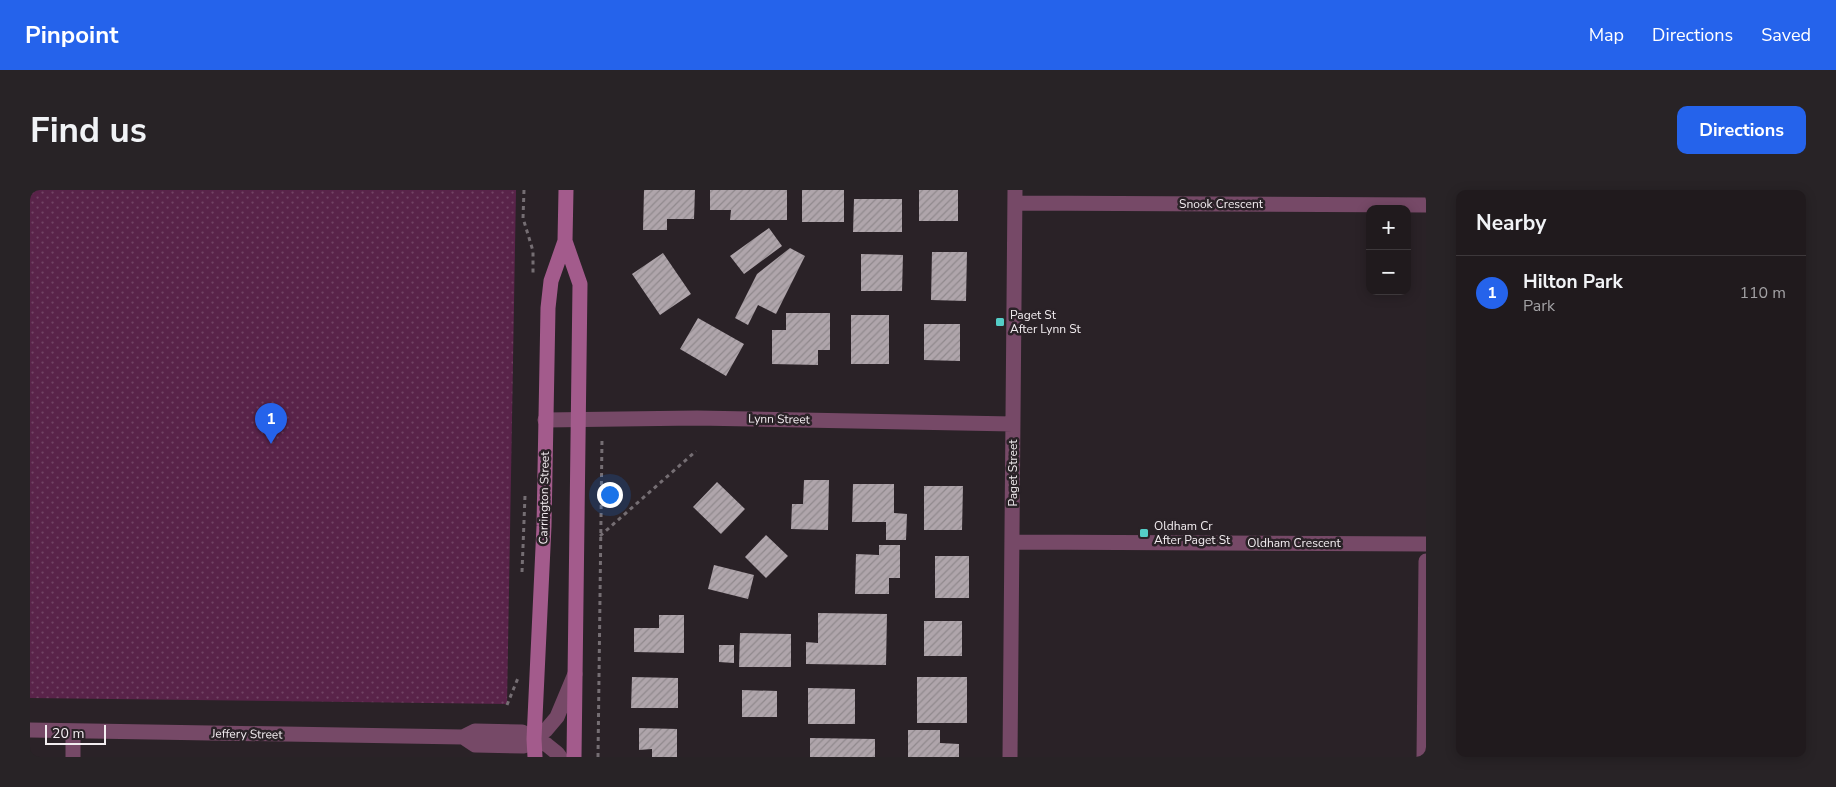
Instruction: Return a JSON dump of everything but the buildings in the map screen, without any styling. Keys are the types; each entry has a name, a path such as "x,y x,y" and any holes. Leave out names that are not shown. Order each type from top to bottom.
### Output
{"main road":[{"name":"Carrington Street","path":"535,757 534,739 544,526 548,308 551,281 565,240 566,190"},
{"name":"Carrington Street","path":"565,240 580,284 574,757"}],"street":[{"name":"Snook Crescent","path":"1015,196 1426,205"},
{"name":"Paget Street","path":"1010,757 1015,196"},
{"name":"Lynn Street","path":"545,420 697,418 1013,424"},
{"name":"Oldham Crescent","path":"1012,542 1426,544"},
{"path":"1424,757 1426,561"},
{"path":"534,739 546,730 556,717 575,673"},
{"name":"Jeffery Street","path":"30,730 463,737 475,731 522,732 547,744 560,757"},
{"path":"73,731 73,757"}],"path":[{"path":"524,190 523,218 533,251 533,279"},
{"path":"598,757 602,439"},
{"path":"600,536 696,451"},
{"path":"522,578 525,488"},
{"path":"507,705 518,678 518,668"}],"shaded area":[{"path":"30,190 516,190 507,704 30,698"}],"place":[{"name":"Paget St After Lynn St","path":"1000,322"},
{"name":"Hilton Park","path":"271,444"},
{"name":"Oldham Cr After Paget St","path":"1144,533"}]}
